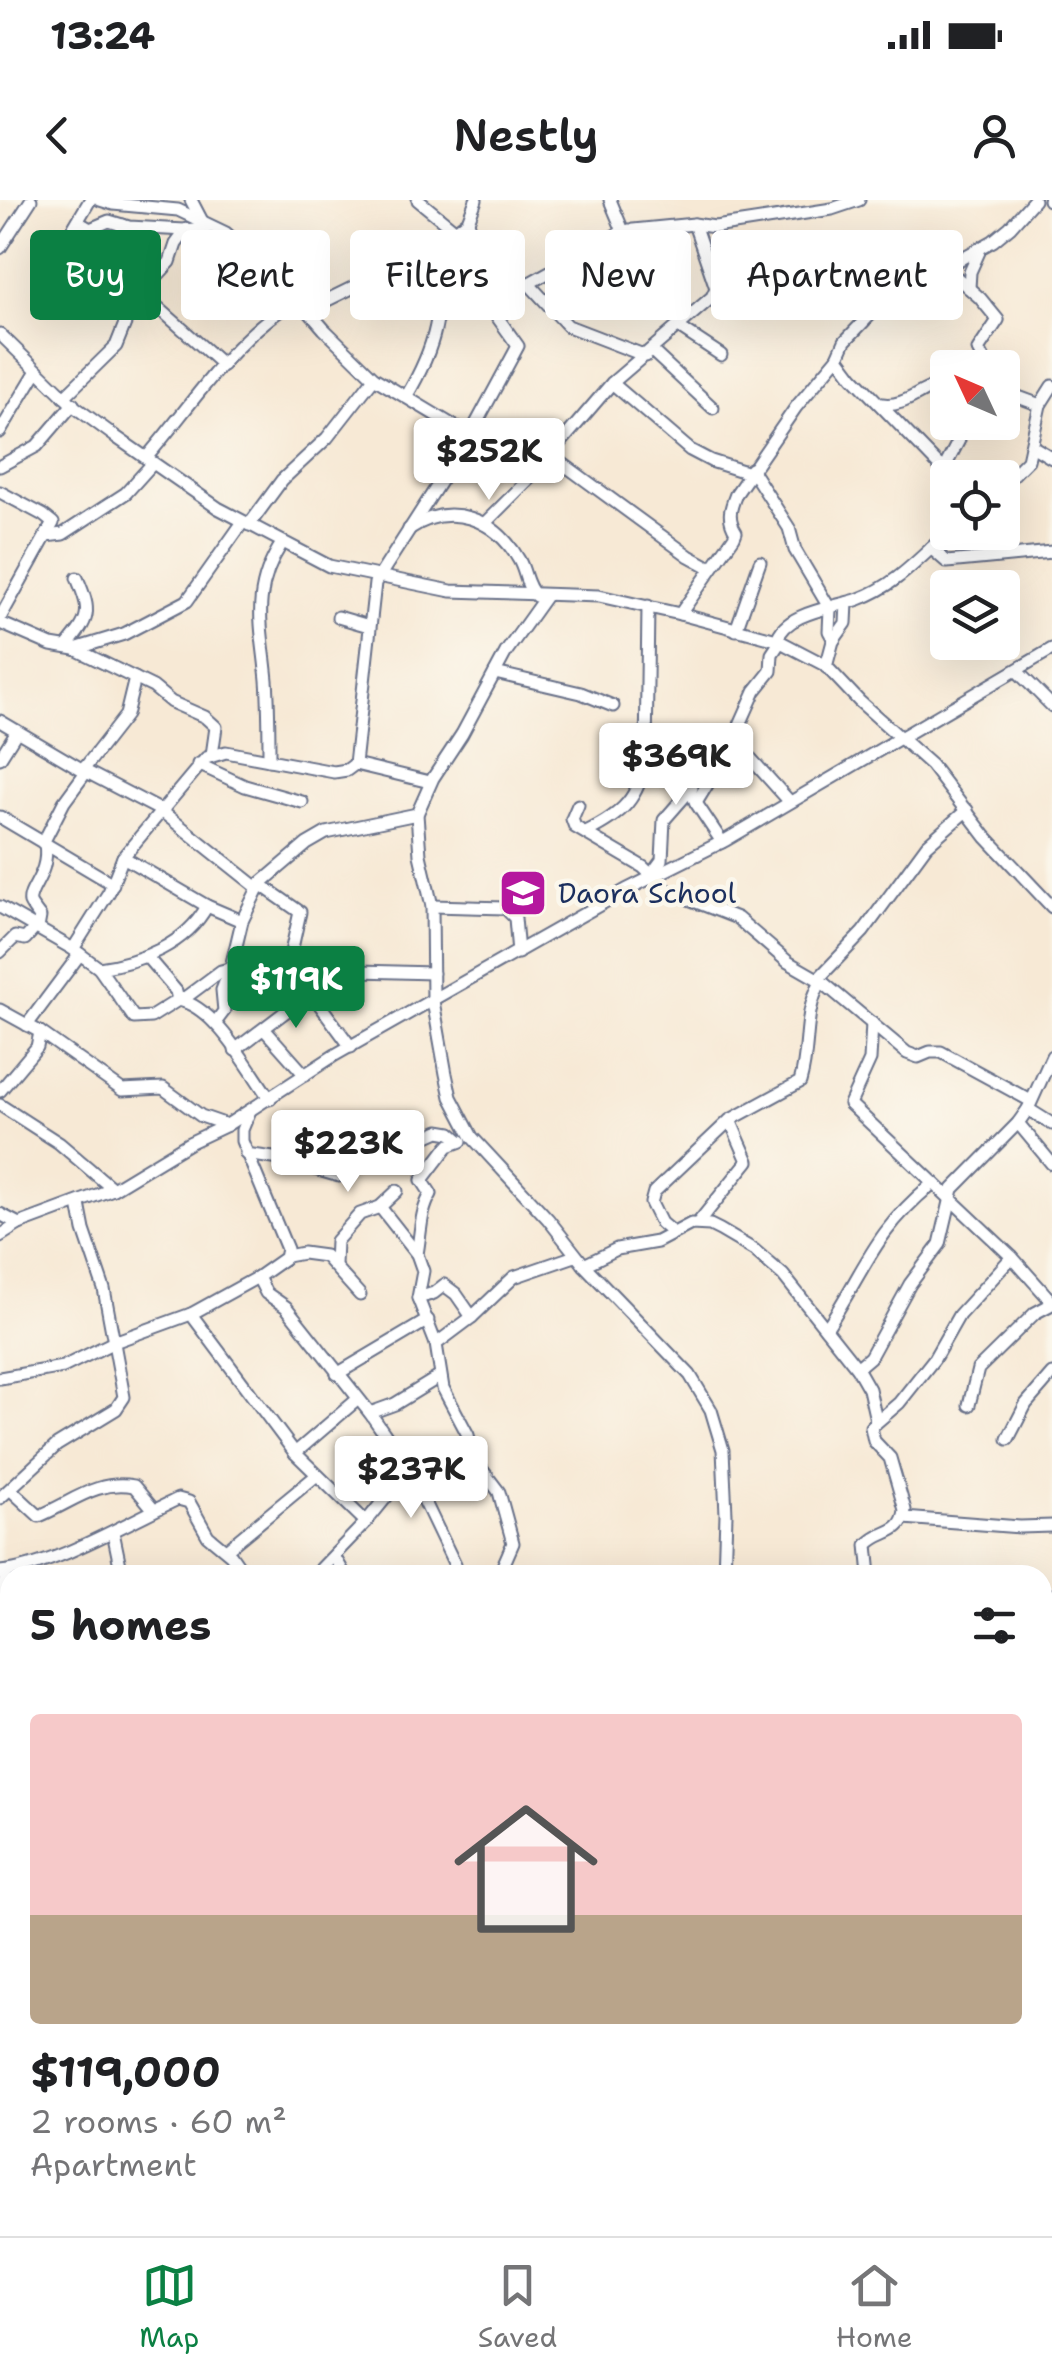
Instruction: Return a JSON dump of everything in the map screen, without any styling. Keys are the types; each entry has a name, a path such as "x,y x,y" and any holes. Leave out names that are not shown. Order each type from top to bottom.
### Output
{"street":[{"path":"0,248 31,200"},
{"path":"73,230 90,200"},
{"path":"100,200 178,210 217,230"},
{"path":"191,200 207,224"},
{"path":"418,200 455,230"},
{"path":"459,230 468,221 476,200"},
{"path":"610,200 626,230 694,224 715,227 832,209 860,200"},
{"path":"963,258 1010,227 1034,200"},
{"path":"78,222 86,229 106,221 187,230 207,224"},
{"path":"468,221 470,230"},
{"path":"484,524 534,474 612,383 706,304 716,288 694,224"},
{"path":"123,225 123,230"},
{"path":"161,272 181,238"},
{"path":"968,288 981,248"},
{"path":"525,283 545,273"},
{"path":"528,282 568,326 649,354 713,408"},
{"path":"963,283 998,320 979,350"},
{"path":"161,309 223,366"},
{"path":"0,466 37,446 68,400 116,346 127,320"},
{"path":"46,536 63,534 126,493 223,366 250,334 269,320"},
{"path":"318,320 374,378 534,474"},
{"path":"406,397 431,350 437,320"},
{"path":"27,1025 77,952 124,858 198,764 220,751 334,772 355,764 375,583 470,435 518,346 498,320"},
{"path":"680,614 736,532 730,523 730,510 750,471 838,357 845,341 865,320"},
{"path":"680,328 721,355"},
{"path":"0,334 68,400 150,460 246,523 329,566 451,591 599,596 778,641 826,666 900,740 931,764 986,837 1052,907"},
{"path":"838,357 934,460"},
{"path":"0,432 36,372"},
{"path":"71,648 124,634 187,601 282,480 327,438 374,378"},
{"path":"612,383 690,450 710,461 750,471 790,528 795,550 830,609 829,630 834,640"},
{"path":"1020,468 1028,460 1040,405 1052,386"},
{"path":"880,404 895,405 930,387"},
{"path":"1020,398 1040,405"},
{"path":"1032,446 1052,458"},
{"path":"551,455 711,568"},
{"path":"0,492 51,520 52,528 0,620 154,687 171,702 213,724 216,734 212,755"},
{"path":"407,531 426,520 456,514 484,524 520,561 527,585 541,596"},
{"path":"269,760 267,680 258,610 268,569 282,543"},
{"path":"696,803 770,671 785,625 898,580 930,549"},
{"path":"933,550 947,562 1052,552"},
{"path":"736,630 760,562"},
{"path":"71,648 88,612 77,578"},
{"path":"541,596 430,782 417,814 420,854 432,906 433,1001 451,1097 462,1122 480,1146 548,1219 579,1260 690,1375 711,1410 723,1450 724,1565"},
{"path":"826,666 834,640 846,624 846,603"},
{"path":"586,832 623,811 643,776 648,606"},
{"path":"338,617 369,626"},
{"path":"0,1236 19,1224 113,1189 189,1142 228,1126 351,1047 626,890 722,842 1052,650"},
{"path":"1017,671 1052,706"},
{"path":"495,673 581,693 613,706"},
{"path":"0,952 15,937 27,938 37,928 40,917 30,906 30,899 44,873 44,844 64,802 126,715 135,678"},
{"path":"0,722 160,810 259,886 300,912 286,975"},
{"path":"0,758 17,731"},
{"path":"734,740 790,802"},
{"path":"646,757 676,763 722,842"},
{"path":"198,764 245,786 302,802"},
{"path":"355,764 430,782"},
{"path":"653,876 662,860 664,820 692,788"},
{"path":"578,805 574,824 653,876 668,891 737,918 908,1054 918,1057 942,1052 1029,1105 1052,1124"},
{"path":"673,1233 660,1223 651,1203 654,1192 730,1120 800,1082 808,1049 808,1011 819,980 863,932 926,845 967,810"},
{"path":"216,1023 224,1011 222,990 242,921 259,886 307,844 326,833 417,814"},
{"path":"0,817 113,884"},
{"path":"124,858 207,906 242,921"},
{"path":"98,968 146,956 188,931 207,906"},
{"path":"432,906 505,908 516,918 518,954"},
{"path":"0,907 98,968 134,1018 150,1017 231,967 259,965 286,975 434,972"},
{"path":"146,956 180,1000"},
{"path":"235,1050 265,1030 324,974"},
{"path":"314,984 324,995 320,1005 351,1047"},
{"path":"180,1000 192,1003 216,1023 270,1099"},
{"path":"0,1010 40,1032 122,1090 163,1088 201,1116 228,1126"},
{"path":"872,1024 870,1060 850,1104 1012,1257 1052,1303 1030,1318 978,1369 969,1405"},
{"path":"265,1030 305,1076"},
{"path":"0,1091 38,1046 40,1032"},
{"path":"857,1368 870,1357 910,1284 940,1244 956,1185 1018,1123 1052,1056"},
{"path":"0,1105 59,1143 113,1189"},
{"path":"249,1113 241,1134 246,1154 287,1256"},
{"path":"436,1344 472,1317 514,1276 657,1242 698,1223 748,1161 730,1120"},
{"path":"1018,1123 1052,1164"},
{"path":"246,1154 339,1176 439,1131 480,1146"},
{"path":"417,1254 424,1222 422,1210 431,1194 422,1180 448,1146 460,1141"},
{"path":"826,1329 892,1220 932,1185"},
{"path":"335,1265 336,1241 360,1214 380,1208 397,1191"},
{"path":"79,1204 104,1289 124,1397 122,1403 57,1445 5,1494 39,1516 91,1490 114,1484 134,1486 154,1510"},
{"path":"380,1208 417,1254 423,1271 418,1298 436,1344 439,1377 468,1434 474,1459 499,1492 514,1547 504,1565"},
{"path":"0,1214 19,1224"},
{"path":"698,1223 720,1230 764,1258 857,1368 869,1390 876,1420"},
{"path":"0,1378 64,1367 114,1342 191,1314 258,1278 287,1256 325,1256 360,1295"},
{"path":"869,1565 867,1546 874,1538 896,1530 904,1518 890,1458 870,1431 876,1420 900,1403 934,1359 958,1315 1012,1257"},
{"path":"258,1278 266,1293 286,1307 370,1413 409,1469 455,1565"},
{"path":"418,1298 444,1285 456,1294 472,1317"},
{"path":"191,1314 294,1453 366,1522"},
{"path":"337,1374 428,1320"},
{"path":"1008,1439 1026,1404 1052,1374"},
{"path":"370,1413 395,1404 439,1377"},
{"path":"294,1453 358,1398"},
{"path":"325,1565 409,1469"},
{"path":"226,1550 317,1475"},
{"path":"39,1565 185,1499 214,1542 237,1565"},
{"path":"904,1518 1052,1526"},
{"path":"113,1532 120,1565"},
{"path":"334,1556 339,1565"}],"place":[{"name":"Daora School","path":"523,893"}]}
